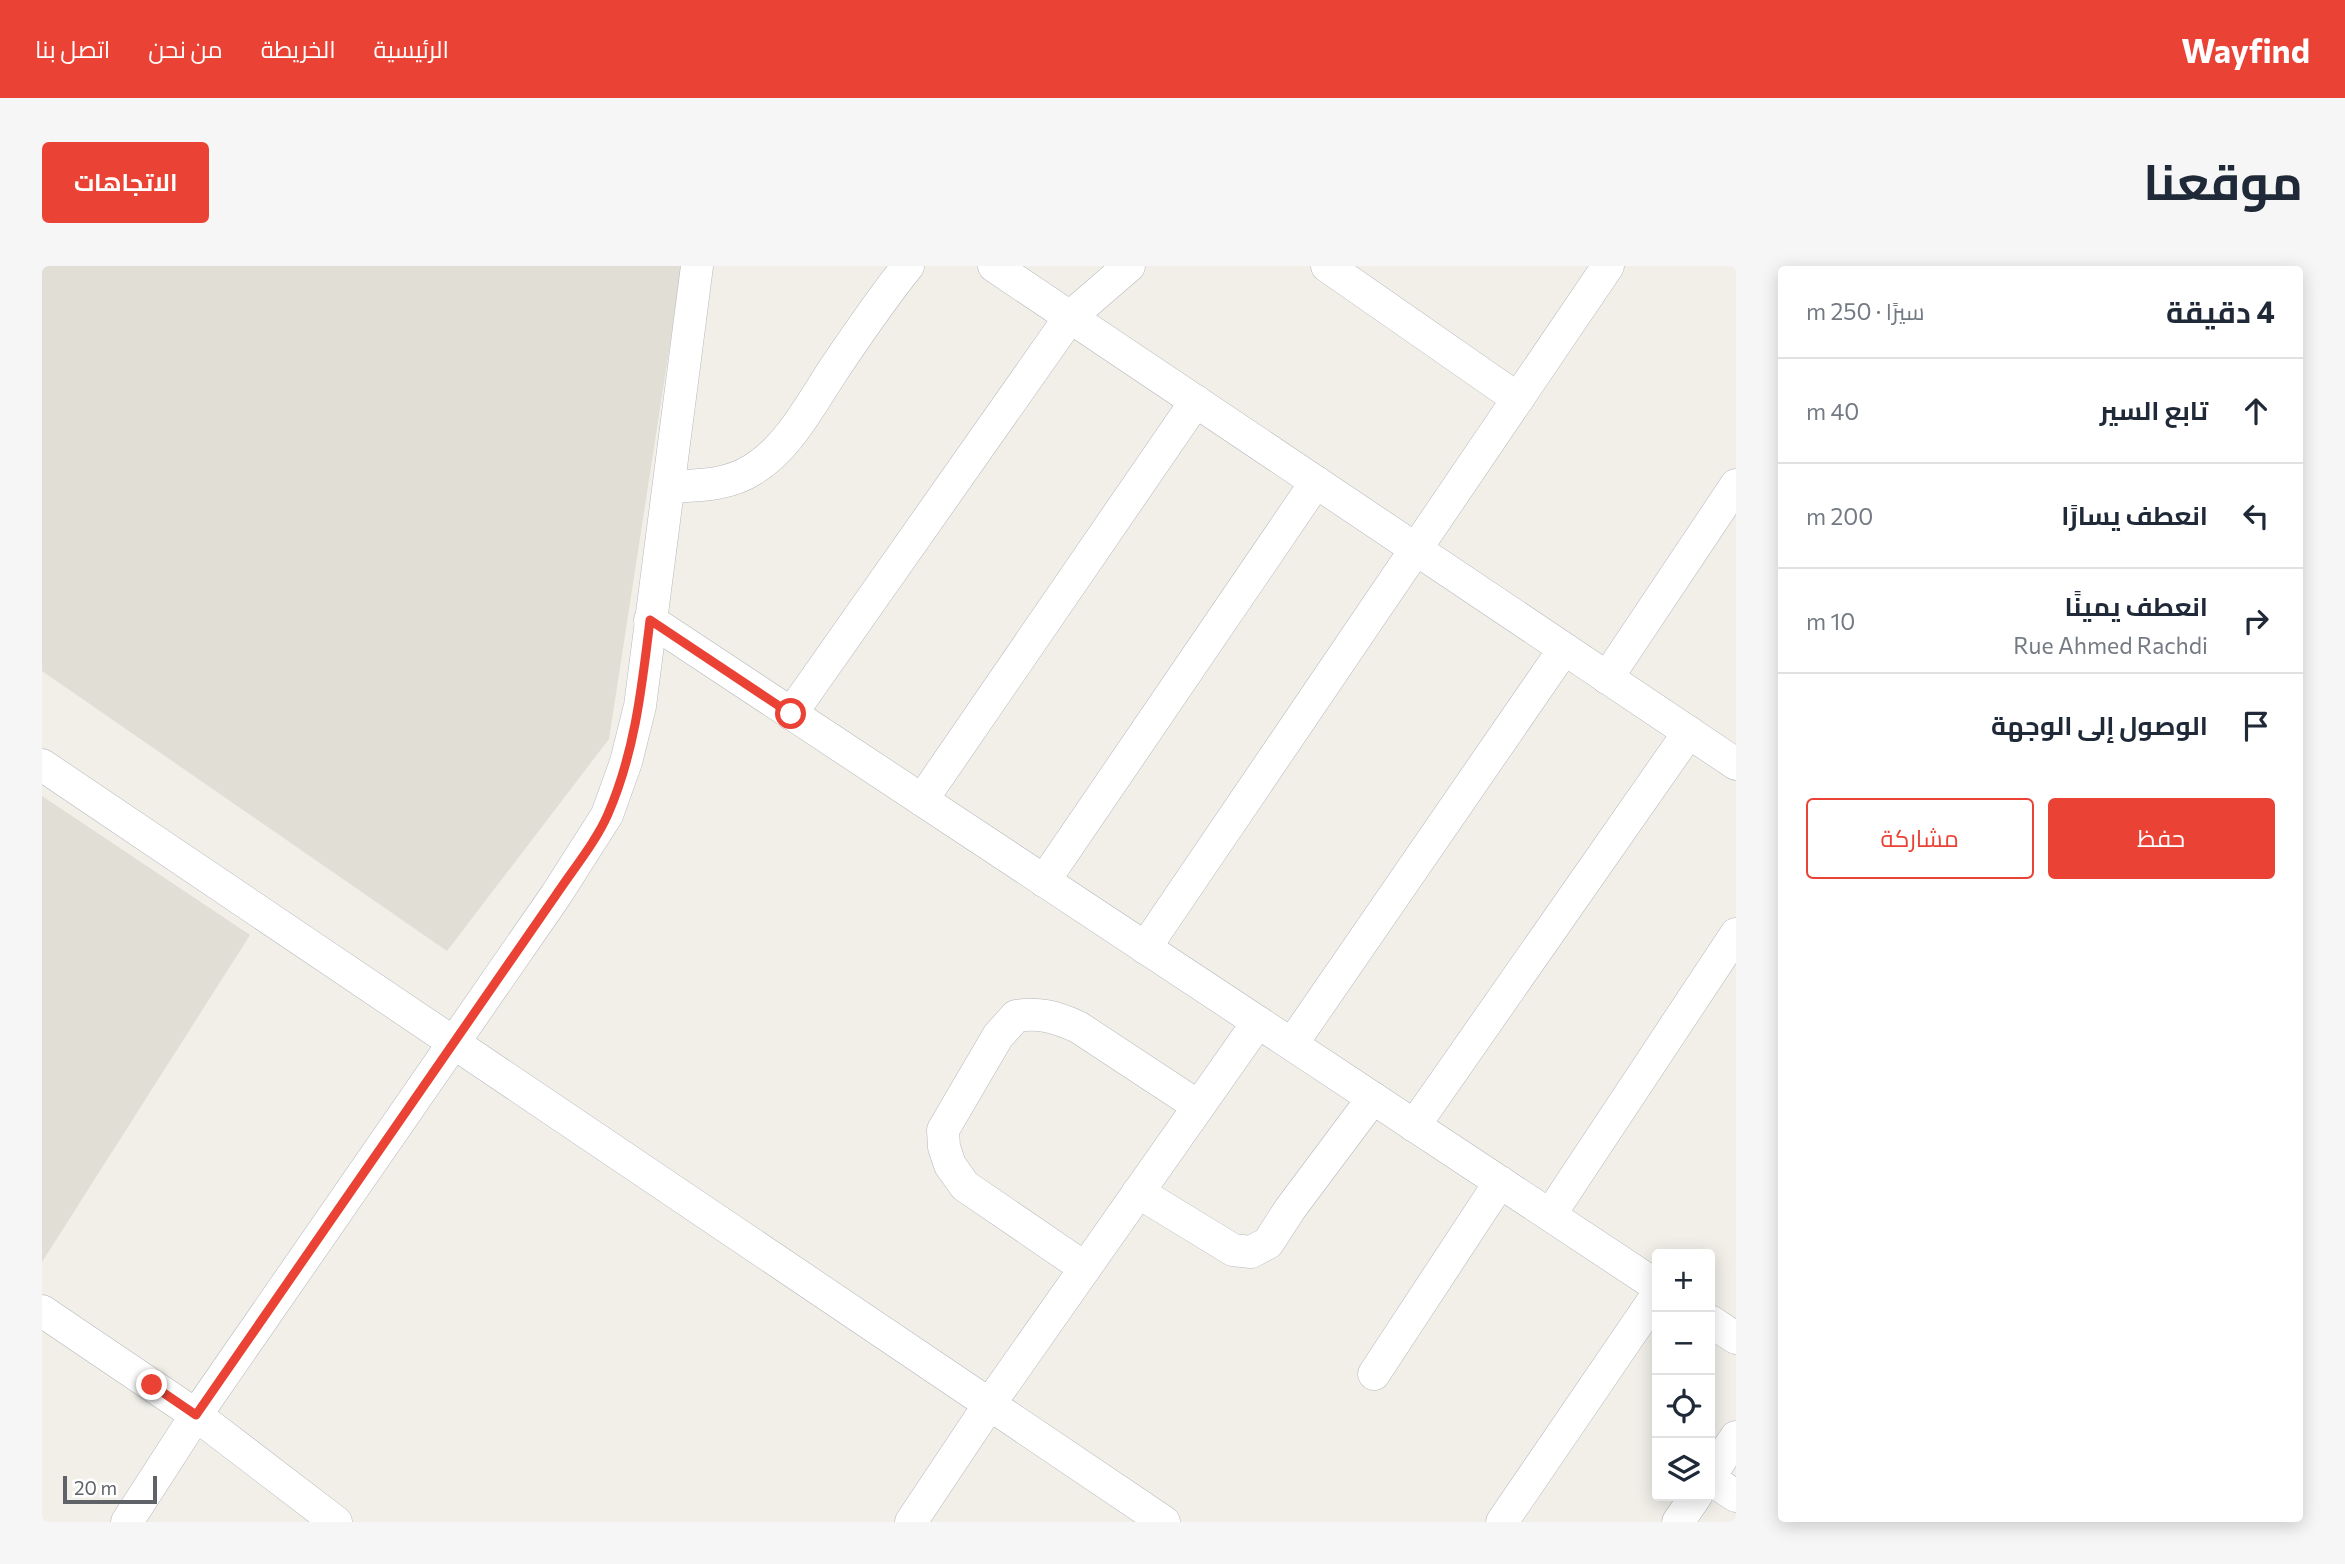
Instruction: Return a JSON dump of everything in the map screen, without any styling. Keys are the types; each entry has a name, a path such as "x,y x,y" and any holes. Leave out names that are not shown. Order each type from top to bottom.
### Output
{"street":[{"path":"127,1522 196,1415 556,895 607,816 626,762 640,706 697,266"},
{"path":"669,487 717,484 736,478 753,470 772,454 800,421 881,300 908,266"},
{"path":"994,266 1736,764"},
{"path":"791,714 1070,317 1129,266"},
{"path":"1327,266 1518,398"},
{"path":"1145,948 1518,398 1602,268"},
{"path":"922,800 1196,401"},
{"path":"1044,881 1316,482"},
{"path":"1607,678 1733,496"},
{"path":"650,620 1652,1283"},
{"path":"1292,1044 1564,649"},
{"path":"1415,1126 1689,732"},
{"path":"42,765 1164,1522"},
{"path":"1549,1214 1736,934"},
{"path":"1085,1268 965,1186 950,1165 944,1147 943,1130 998,1036 1016,1016 1035,1013 1059,1018 1078,1027 1199,1107"},
{"path":"911,1522 989,1405 1258,1022"},
{"path":"1138,1192 1233,1250 1251,1252 1260,1249 1276,1233 1290,1209 1373,1098"},
{"path":"1374,1374 1500,1182"},
{"path":"1502,1522 1652,1302"},
{"path":"42,1311 196,1415 323,1518"},
{"path":"1715,1324 1736,1338"},
{"path":"1715,1470 1736,1437"},
{"path":"1715,1481 1736,1496"},
{"path":"1678,1522 1693,1501"}],"shaded area":[{"path":"42,266 682,266 609,739 447,951 42,671"},
{"path":"42,796 250,935 42,1262"}],"route":[{"path":"152,1385 196,1415 556,895 607,816 626,762 640,706 650,620 791,714"}]}
